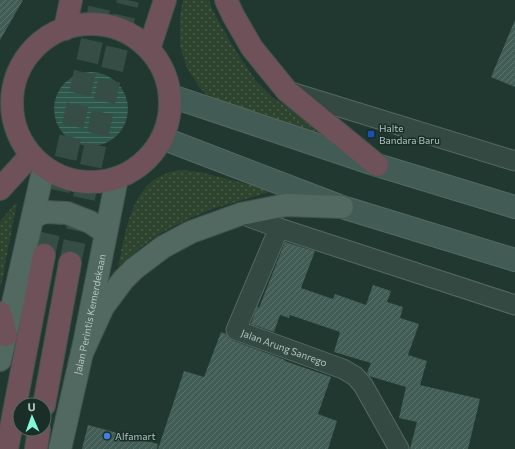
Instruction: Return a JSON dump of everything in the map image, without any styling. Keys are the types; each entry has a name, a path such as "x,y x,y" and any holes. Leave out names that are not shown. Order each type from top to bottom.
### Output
{"highway":[{"path":"65,29 71,0"},
{"path":"150,49 165,0"},
{"path":"226,0 233,16 252,48 287,91 377,165"},
{"path":"90,24 111,26 128,33 140,40 150,49 158,59 164,71 171,96 171,110 168,125 156,149 148,158 128,173 117,178 92,182 74,180 55,173 37,161 21,138 7,127 15,83 25,60 42,41 65,29 90,24"},
{"path":"0,189 37,161"},
{"path":"7,449 44,255"},
{"path":"45,397 70,263"},
{"path":"0,312 6,336"},
{"path":"36,449 38,437"}],"main road":[{"path":"171,96 377,165 515,207"},
{"path":"162,138 342,207 515,260"},
{"path":"0,360 33,217 37,161"},
{"name":"Jalan Perintis Kemerdekaan","path":"60,449 84,344 117,178"},
{"path":"82,353 103,307 123,280 134,269 163,247 191,232 241,214 286,205 342,207"},
{"path":"33,217 45,212 67,213 90,222 106,233"}],"street":[{"path":"287,91 515,161"},
{"path":"241,214 279,228 515,305"},
{"name":"Jalan Arung Sanrego","path":"279,228 236,330 343,369 355,376 363,385 399,449"}],"shaded area":[{"path":"183,0 209,0 213,11 232,45 256,81 273,98 296,112 319,134 262,120 218,106 200,88 187,68 180,46 180,16"},
{"path":"84,72 98,72 112,78 122,88 128,102 128,116 122,130 112,140 98,146 84,146 70,140 60,130 54,116 54,102 60,88 70,78"},
{"path":"181,170 200,172 273,191 212,209 186,220 161,233 141,247 118,267 131,215 136,202 143,191 152,181 170,172"},
{"path":"17,202 2,281 0,287 0,221"}],"building":[{"path":"0,0 23,0 0,40"},
{"path":"515,20 515,87 491,77"},
{"path":"285,242 315,251 301,288 333,299 335,294 366,305 373,285 391,291 387,302 403,307 400,318 419,324 408,355 427,361 420,385 480,399 468,449 410,449 417,422 399,418 406,387 369,376 367,373 371,363 334,352 340,332 290,315 289,318 280,315 274,332 251,324 257,307 259,308"},
{"path":"221,332 226,334 232,340 331,377 318,414 337,421 328,449 158,449 184,371 204,377"},
{"name":"Alfamart","path":"88,425 158,444 157,449 82,449"}],"tunnel":[{"path":"44,255 101,0"},
{"path":"70,263 128,0"}],"place":[{"name":"Halte Bandara Baru","path":"371,134"},
{"name":"Alfamart","path":"107,436"}]}
